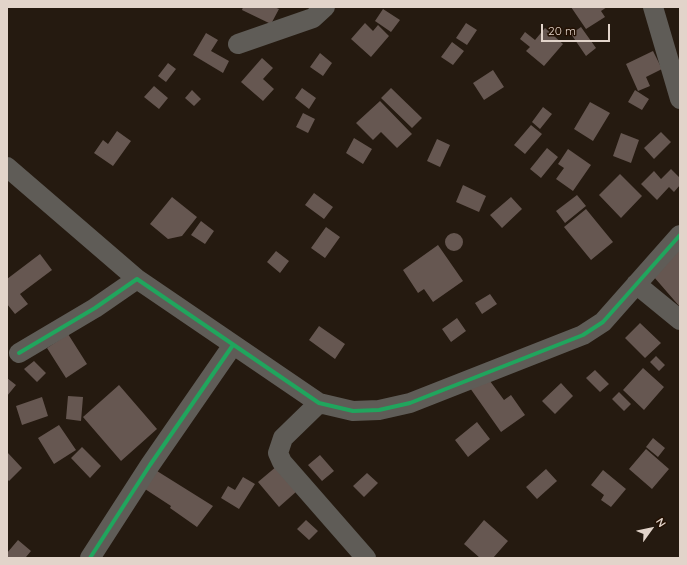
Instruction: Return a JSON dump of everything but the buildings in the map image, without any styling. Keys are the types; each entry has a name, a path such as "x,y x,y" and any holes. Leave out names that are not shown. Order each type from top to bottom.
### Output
{"street":[{"path":"238,44 313,18 325,7"},
{"path":"653,7 680,99"},
{"path":"7,167 137,279 319,403 353,411 379,410 410,403 583,335 603,322 680,235"},
{"path":"19,353 95,308 137,279"},
{"path":"636,284 680,320"},
{"path":"90,558 150,465 233,345"},
{"path":"319,403 283,438 278,453 282,462 366,558"}],"cycle path":[{"path":"19,353 95,308 137,279 319,403 353,411 379,410 410,403 583,335 603,322 680,235"},
{"path":"90,558 150,465 233,345"}]}
